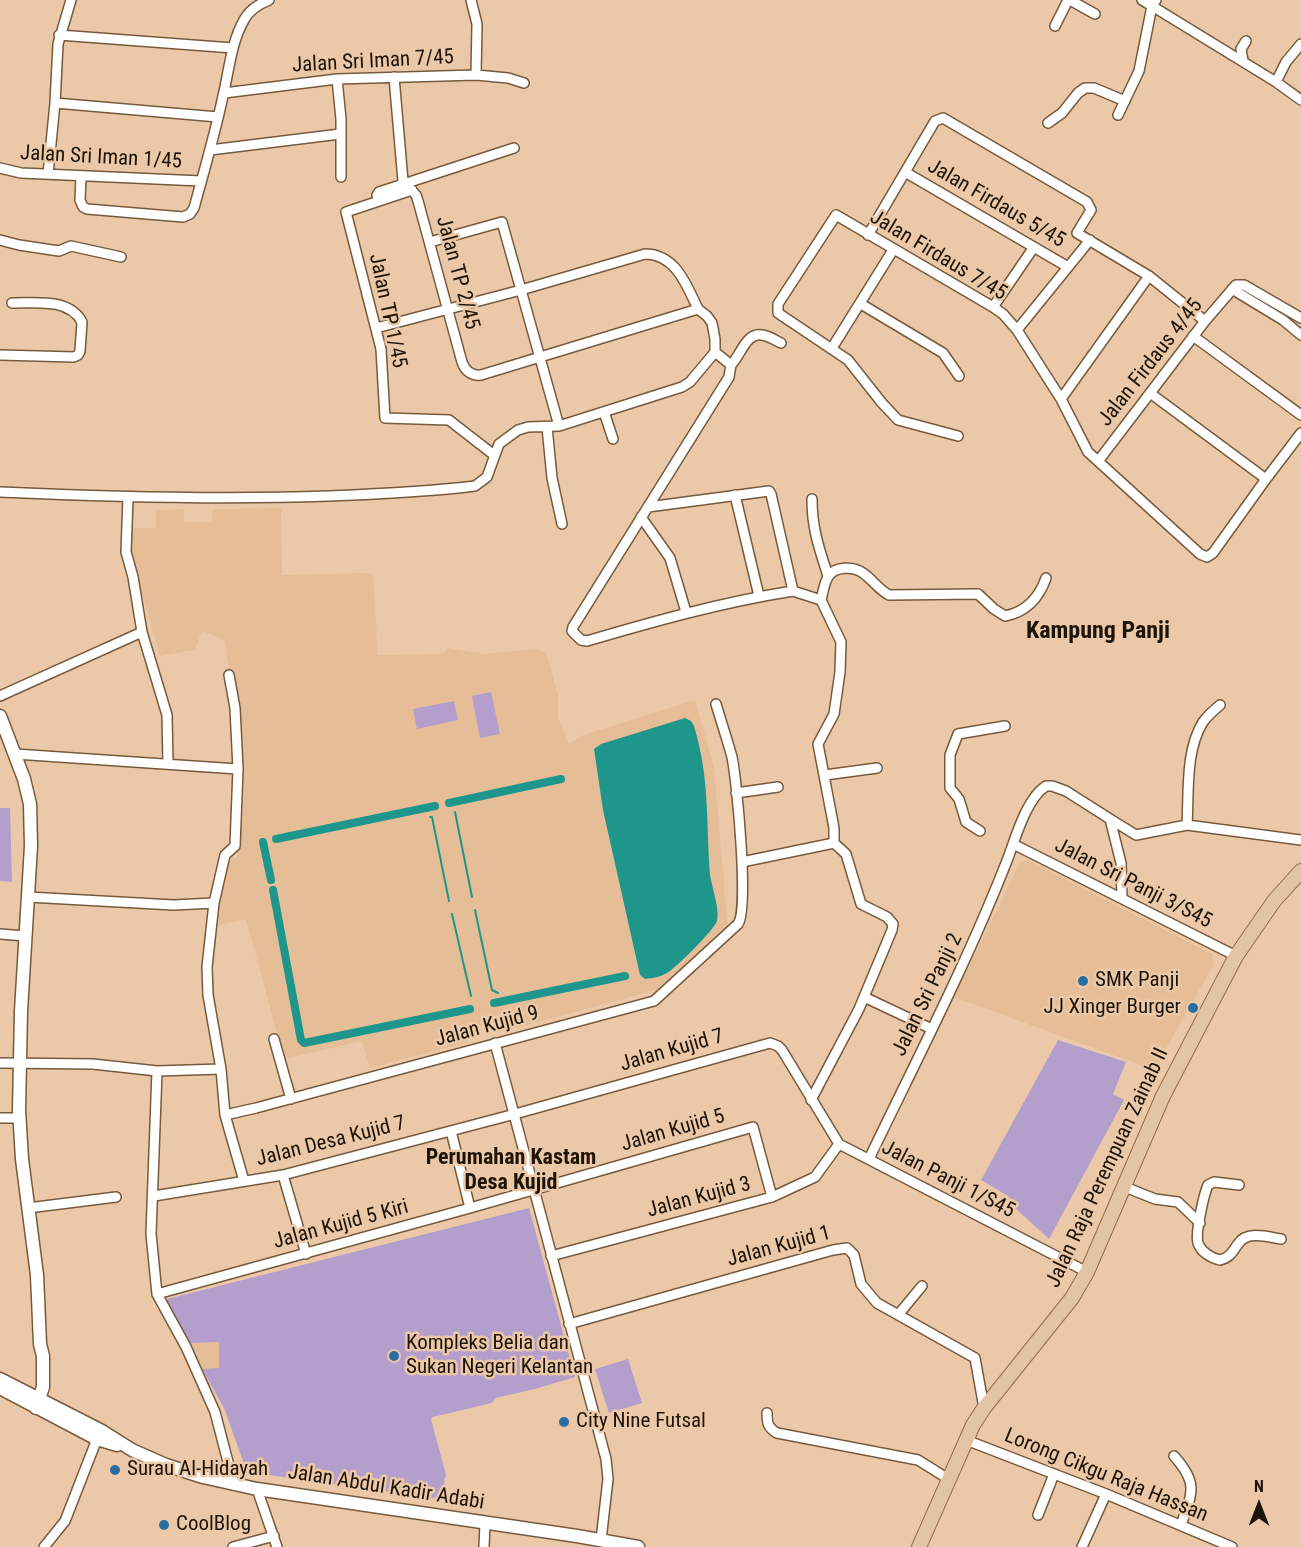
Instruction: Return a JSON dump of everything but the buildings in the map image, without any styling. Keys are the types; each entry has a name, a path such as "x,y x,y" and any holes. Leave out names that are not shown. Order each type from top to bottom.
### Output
{"main road":[{"path":"0,716 15,754 30,804 31,846 19,1065 20,1118 37,1275 40,1344 44,1356 43,1387 35,1402"},
{"name":"Jalan Raja Perempuan Zainab II","path":"950,1480 966,1440 984,1407 1072,1298 1087,1272 1163,1096 1236,956 1274,901 1301,872"},
{"name":"Jalan Abdul Kadir Adabi","path":"0,1379 97,1439 132,1450 178,1469 234,1485 638,1547"},
{"name":"Jalan Abdul Kadir Adabi","path":"0,1388 102,1431 132,1450"},
{"path":"919,1547 950,1480"},
{"path":"927,1547 950,1480"}],"street":[{"path":"48,174 59,35 72,0"},
{"path":"81,176 80,201 87,209 183,217 193,212 224,93 233,48 245,17 253,9 269,0"},
{"path":"471,0 477,24 476,75"},
{"path":"1055,26 1069,0 1095,14"},
{"path":"1142,0 1154,3 1301,100"},
{"path":"1118,115 1139,71 1154,3"},
{"path":"59,35 233,48"},
{"path":"1243,61 1241,49 1246,40"},
{"path":"1276,82 1286,62 1301,44"},
{"name":"Jalan Sri Iman 7/45","path":"224,93 337,79 394,77 476,75 508,78 524,83"},
{"name":"Jalan TP 2/45","path":"394,77 408,187 418,201 465,369 471,374 482,375 540,358"},
{"path":"337,79 341,119 341,177"},
{"path":"1048,123 1062,113 1085,88 1094,88 1125,101"},
{"path":"55,103 218,117"},
{"path":"868,235 935,121 946,118 1087,202 1091,210 1077,232 1149,276 1205,321"},
{"path":"210,150 340,134"},
{"path":"408,187 514,148"},
{"name":"Jalan Sri Iman 1/45","path":"0,168 21,173 201,182"},
{"name":"Jalan Firdaus 5/45","path":"905,172 1068,267"},
{"name":"Jalan TP 1/45","path":"408,187 379,192 377,195 379,200 346,212 381,349 385,418 450,420 494,455"},
{"name":"Jalan Firdaus 7/45","path":"832,348 780,315 777,307 836,215 1003,314 1017,330 1061,399 1088,451 1203,556 1213,554 1266,479"},
{"path":"430,242 502,222 559,426"},
{"path":"0,240 59,251 71,246 121,257"},
{"path":"1017,330 1090,240"},
{"path":"993,307 1034,247"},
{"path":"893,250 832,348 849,361 898,420 958,436"},
{"path":"0,492 128,498 218,499 445,490 478,484 487,477 499,444 510,434 524,428 559,426 684,387 714,352 715,339 712,323 698,309 678,270 668,262 647,254 449,310 376,328"},
{"path":"1061,399 1149,276"},
{"path":"1301,318 1244,285 1238,284 1232,289 1283,320 1301,335"},
{"name":"Jalan Firdaus 4/45","path":"1099,460 1193,336 1232,289"},
{"path":"0,355 74,357 80,351 82,322 72,309 50,304 12,303"},
{"path":"861,304 943,353 959,375"},
{"path":"540,358 698,309"},
{"path":"781,342 759,334 748,339 737,359 731,364 728,379 573,627 573,633 586,641 686,612 794,591 821,600"},
{"path":"1193,336 1301,415"},
{"path":"714,352 731,364"},
{"path":"1150,393 1266,479 1301,433"},
{"path":"604,412 612,439"},
{"path":"547,427 552,478 562,524"},
{"path":"648,507 764,490 770,492 794,591"},
{"path":"735,495 759,596"},
{"path":"128,498 126,552 133,577 142,632 167,715 168,763"},
{"path":"812,499 814,536 828,576 821,600 841,642 840,672 834,714 818,742 834,828 834,843 846,854 861,903 891,921 892,930 864,997 811,1100 839,1144"},
{"path":"641,517 670,558 686,612"},
{"path":"828,576 847,568 861,571 879,589 889,595 978,594 1005,616 1025,609 1039,594 1046,578"},
{"path":"0,696 142,632"},
{"path":"229,675 235,708 238,769 235,846 225,855 213,903 207,967 208,995 221,1069 225,1115 244,1181"},
{"name":"Jalan Kujid 9","path":"225,1115 654,1001 740,921 741,862 736,793 732,759 716,704"},
{"path":"1187,825 1194,742 1204,722 1220,705"},
{"path":"980,831 966,822 959,799 950,788 950,755 958,734 1005,726"},
{"path":"15,754 238,769"},
{"path":"825,775 877,768"},
{"name":"Jalan Sri Panji 2","path":"870,1159 984,918 1022,821 1035,795 1046,786 1052,786 1066,791 1110,819"},
{"path":"736,793 778,788"},
{"path":"1110,819 1136,835 1187,825 1301,840"},
{"path":"1110,819 1121,863 1122,898"},
{"path":"741,862 834,843"},
{"name":"Jalan Sri Panji 3/S45","path":"1013,844 1236,956"},
{"path":"28,897 174,905 213,903"},
{"path":"0,934 25,936"},
{"path":"864,997 932,1029"},
{"path":"274,1039 291,1099"},
{"path":"495,1043 608,1469 601,1540"},
{"name":"Jalan Kujid 7","path":"515,1114 766,1043 774,1044 782,1050 811,1100"},
{"path":"0,1063 93,1064 157,1071 221,1069"},
{"path":"157,1071 151,1234 158,1294 186,1347 215,1412 234,1485"},
{"name":"Jalan Desa Kujid 7","path":"154,1196 283,1175 515,1114"},
{"path":"0,1118 20,1118"},
{"name":"Jalan Kujid 5","path":"534,1188 753,1127 772,1197"},
{"path":"451,1131 470,1208"},
{"name":"Jalan Panji 1/S45","path":"839,1144 1087,1272"},
{"name":"Jalan Kujid 3","path":"551,1256 772,1197 815,1177 839,1144"},
{"path":"283,1175 306,1254"},
{"path":"1239,1185 1215,1182 1208,1185 1197,1236 1200,1246 1207,1254 1220,1260 1231,1255 1238,1243 1248,1237 1281,1239"},
{"path":"1125,1187 1155,1199 1178,1202 1200,1223"},
{"name":"Jalan Kujid 5 Kiri","path":"158,1294 470,1208 534,1188"},
{"path":"28,1208 116,1197"},
{"name":"Jalan Kujid 1","path":"569,1324 844,1247 852,1252 861,1284 868,1295 897,1315 975,1358 984,1407"},
{"path":"897,1315 922,1286"},
{"path":"767,1413 768,1424 772,1431 777,1433 918,1460 950,1480"},
{"path":"44,1547 65,1521 97,1439"},
{"name":"Lorong Cikgu Raja Hassan","path":"966,1440 1106,1494 1233,1547"},
{"path":"1174,1456 1185,1468 1192,1482 1191,1496 1181,1525"},
{"path":"1038,1515 1054,1474"},
{"path":"257,1489 277,1547"},
{"path":"1082,1547 1106,1494"},
{"path":"484,1547 485,1523"},
{"path":"233,1547 274,1536"}],"shaded area":[{"path":"281,508 282,575 370,573 373,575 378,655 443,654 448,648 483,654 536,649 546,652 558,695 558,718 569,744 583,735 695,700 714,767 728,929 665,986 657,990 512,1029 503,1021 472,1028 468,1042 370,1068 362,1041 284,1059 246,919 219,925 217,916 228,859 237,857 241,822 236,708 224,640 202,631 195,650 160,656 132,559 132,528 156,528 156,510 184,509 184,522 212,522 213,509"},
{"path":"491,692 500,734 480,738 472,696"},
{"path":"454,701 458,720 417,729 413,709"},
{"path":"0,808 10,808 12,882 0,881"},
{"name":"SMK Panji","path":"1026,859 1212,954 1214,964 1154,1070 954,997 1020,863"},
{"path":"1058,1040 1126,1062 1113,1094 1124,1100 1049,1239 1015,1208 1008,1196 981,1180"},
{"name":"Kompleks Belia dan Sukan Negeri Kelantan","path":"529,1208 575,1377 496,1398 492,1403 433,1417 431,1419 446,1475 444,1481 448,1500 247,1472 224,1408 202,1369 219,1368 219,1342 188,1343 163,1300"},
{"path":"219,1342 219,1369 202,1369 188,1343"},
{"path":"628,1359 642,1403 609,1413 595,1369"}],"water":[{"path":"685,718 694,726 703,764 710,875 718,916 714,926 672,970 654,978 645,979 640,975 603,810 594,749 601,744"}],"waterway":[{"path":"449,803 561,779"},
{"path":"276,839 435,806"},
{"path":"455,812 472,897"},
{"path":"430,817 432,817 449,901"},
{"path":"263,842 271,880"},
{"path":"273,890 301,1040 304,1043 470,1009"},
{"path":"475,910 492,990 498,993"},
{"path":"452,914 471,996"},
{"path":"494,1003 625,976"}],"place":[{"name":"SMK Panji","path":"1083,981"},
{"name":"JJ Xinger Burger","path":"1193,1008"},
{"name":"Kompleks Belia dan Sukan Negeri Kelantan","path":"394,1356"},
{"name":"City Nine Futsal","path":"564,1422"},
{"name":"Surau Al-Hidayah","path":"115,1470"},
{"name":"CoolBlog","path":"164,1525"}],"district":[{"name":"Kampung Panji","path":"1098,632"},
{"name":"Perumahan Kastam Desa Kujid","path":"511,1170"}]}
